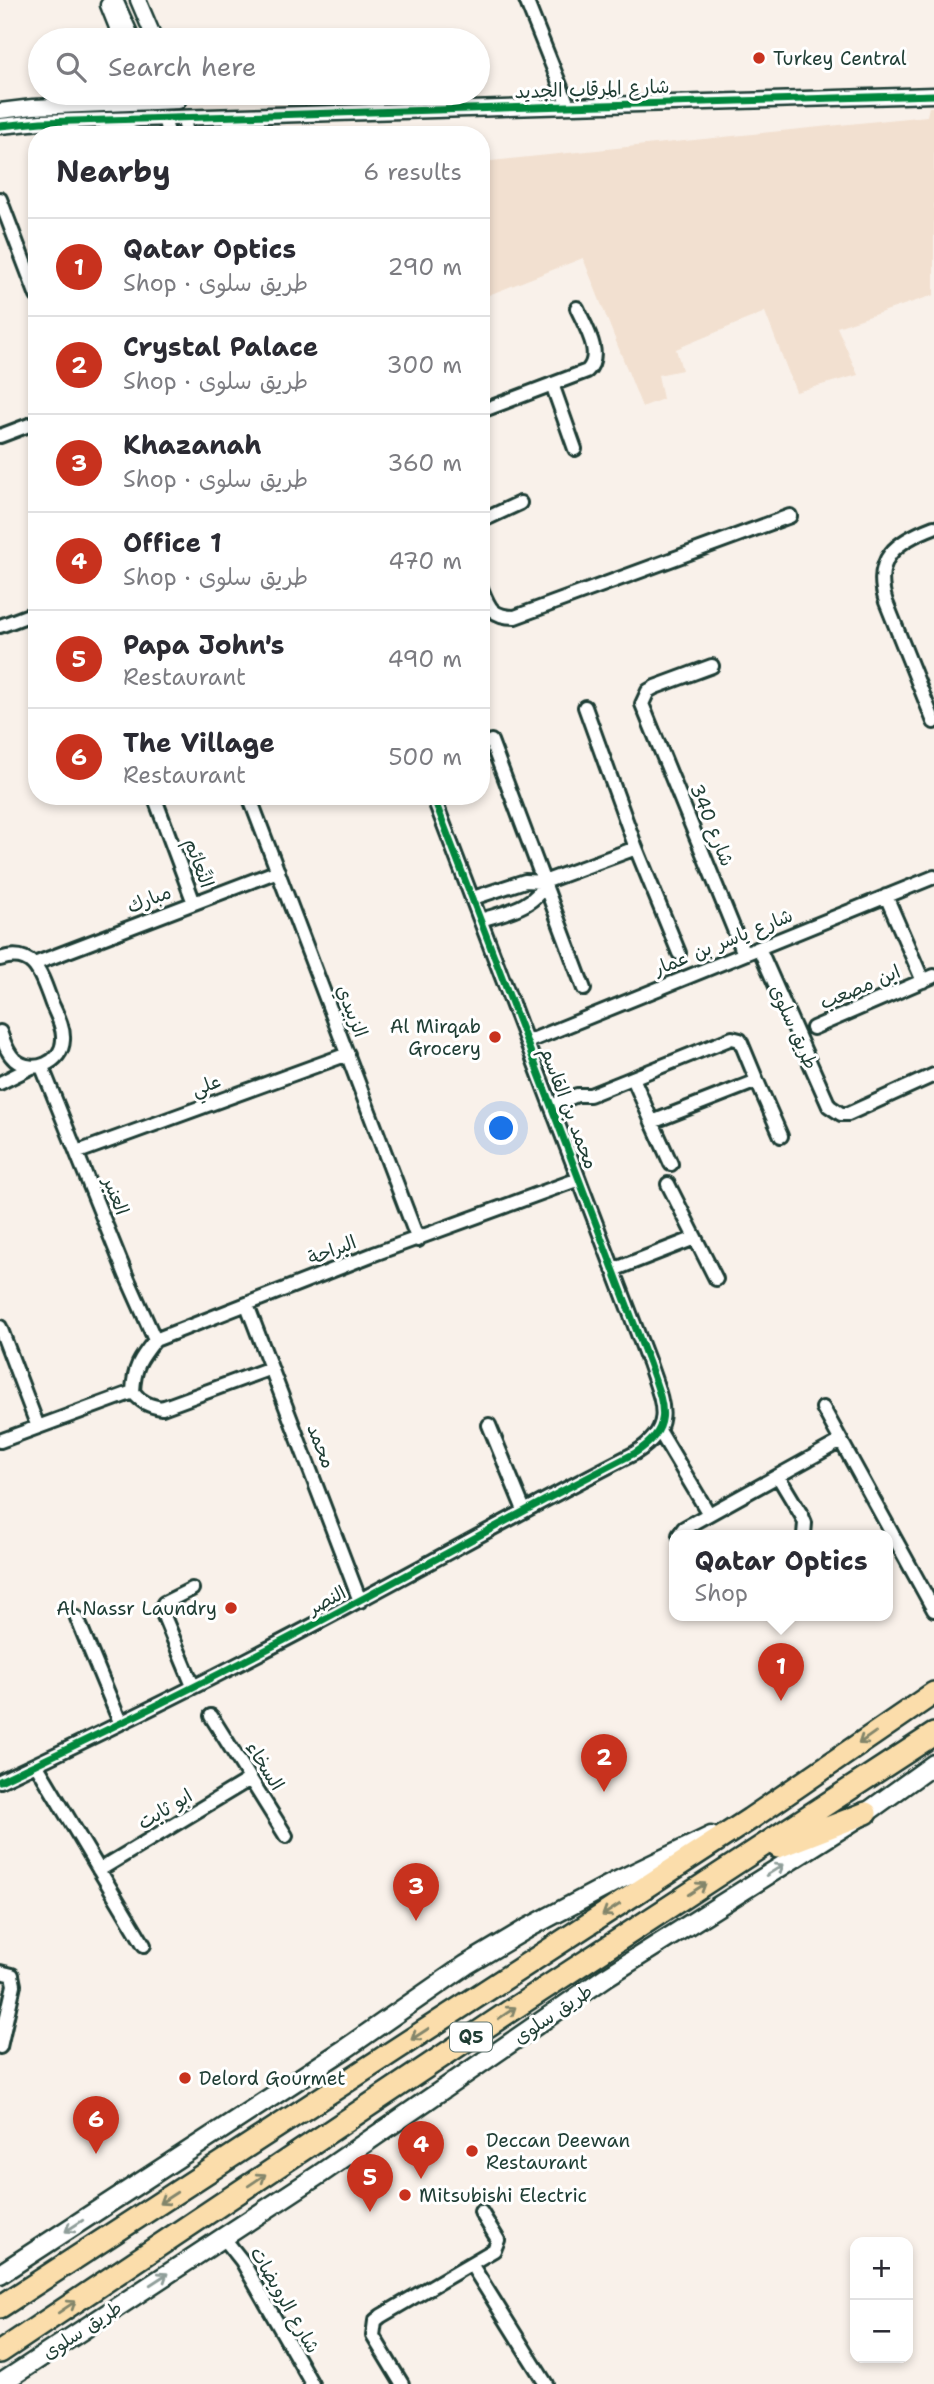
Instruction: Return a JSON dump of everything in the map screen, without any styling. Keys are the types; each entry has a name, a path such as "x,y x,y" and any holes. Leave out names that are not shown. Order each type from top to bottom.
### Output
{"highway":[{"name":"Q5","path":"0,2307 750,1819 929,1696"},
{"name":"طريق سلوى","path":"5,2348 934,1734"},
{"path":"740,1861 866,1813"}],"main road":[{"name":"طريق سلوى","path":"0,2384 320,2174 606,1977 866,1813 934,1765"},
{"path":"0,2274 223,2130 485,1953 642,1868 750,1819"}],"street":[{"path":"107,0 118,28"},
{"path":"116,0 128,28"},
{"path":"138,0 150,28"},
{"path":"526,0 568,105"},
{"name":"شارع المرقاب الجديد","path":"0,126 41,122 934,95"},
{"path":"0,111 33,107 110,105"},
{"path":"159,105 166,126"},
{"path":"179,105 185,126"},
{"path":"230,126 236,117"},
{"path":"88,121 106,126"},
{"path":"0,199 28,272"},
{"path":"490,408 587,371 596,359 577,308"},
{"path":"552,384 575,449"},
{"path":"0,436 28,425"},
{"path":"490,517 520,503"},
{"path":"490,605 502,617 515,617 790,516"},
{"path":"934,527 903,540 893,549 885,561 882,575 886,602 934,722"},
{"path":"0,626 28,615"},
{"name":"شارع 340","path":"712,666 648,691 642,704 744,954"},
{"path":"585,707 636,848 679,953"},
{"path":"491,741 584,989"},
{"name":"النًعائم","path":"157,805 194,903"},
{"name":"الزبيدي","path":"252,805 418,1240"},
{"name":"محمد بن القاسم","path":"436,805 663,1403 660,1432"},
{"path":"472,898 518,882 544,882 636,848"},
{"name":"مبارك","path":"34,964 278,871"},
{"name":"شارع ياسر بن عمار","path":"527,1042 934,877"},
{"path":"481,920 531,901 540,893 544,882"},
{"name":"ابن مصعب","path":"813,1028 928,978 886,896"},
{"name":"طريق سلوى","path":"759,948 829,1106 841,1114 848,1114 934,1075"},
{"path":"0,957 24,957 34,964 40,972 64,1040 60,1052 52,1061 0,1083"},
{"path":"0,1032 8,1052 16,1061 37,1067"},
{"path":"553,1110 584,1101 590,1095 732,1038 740,1040 781,1136"},
{"name":"علي","path":"78,1152 348,1054"},
{"name":"العنبر","path":"37,1067 78,1152 126,1275 155,1340"},
{"path":"633,1078 671,1164"},
{"path":"652,1122 757,1081"},
{"name":"البراحة","path":"155,1340 362,1259 579,1179"},
{"path":"668,1184 716,1279"},
{"path":"613,1270 695,1238"},
{"name":"محمد","path":"247,1305 360,1601"},
{"path":"0,1327 38,1427"},
{"path":"155,1340 139,1359 133,1375 133,1392 140,1401 151,1406 162,1408 271,1368"},
{"path":"0,1441 133,1392"},
{"path":"823,1408 890,1530"},
{"path":"489,1425 524,1510"},
{"path":"660,1432 709,1514"},
{"name":"النصر","path":"0,1781 360,1601 524,1510 635,1453 649,1445 660,1432"},
{"path":"683,1530 841,1441"},
{"path":"778,1476 803,1516 804,1530"},
{"path":"893,1535 934,1610"},
{"path":"192,1589 164,1603 161,1609 193,1686"},
{"path":"77,1618 120,1722"},
{"path":"929,1696 934,1680"},
{"name":"السخاء","path":"211,1716 286,1836"},
{"path":"36,1764 144,1945"},
{"name":"ابو ثابت","path":"99,1870 250,1779"},
{"path":"0,1972 12,1975 14,1985 0,2047"},
{"path":"402,2384 373,2336 375,2321 494,2250 497,2246 496,2235 481,2212"},
{"name":"شارع الرويضات","path":"223,2237 242,2261 312,2384"},
{"path":"471,2264 546,2384"}],"shaded area":[{"path":"929,107 934,107 934,295 837,327 858,375 796,392 765,312 676,349 682,370 658,375 663,399 642,407 583,258 490,294 490,161 927,116"}],"cycle path":[{"path":"0,126 41,122 934,95"},
{"path":"0,1781 271,1647 635,1453 657,1433 663,1413 649,1363 436,805"}],"place":[{"name":"Turkey Central","path":"759,58"},
{"name":"Al Mirqab Grocery","path":"495,1037"},
{"name":"Al Nassr Laundry","path":"231,1608"},
{"name":"Qatar Optics","path":"781,1701"},
{"name":"Crystal Palace","path":"604,1792"},
{"name":"Khazanah","path":"416,1921"},
{"name":"Delord Gourmet","path":"185,2078"},
{"name":"Deccan Deewan Restaurant","path":"472,2151"},
{"name":"The Village","path":"96,2154"},
{"name":"Office 1","path":"421,2179"},
{"name":"Mitsubishi Electric","path":"405,2195"},
{"name":"Papa John's","path":"370,2212"}]}
